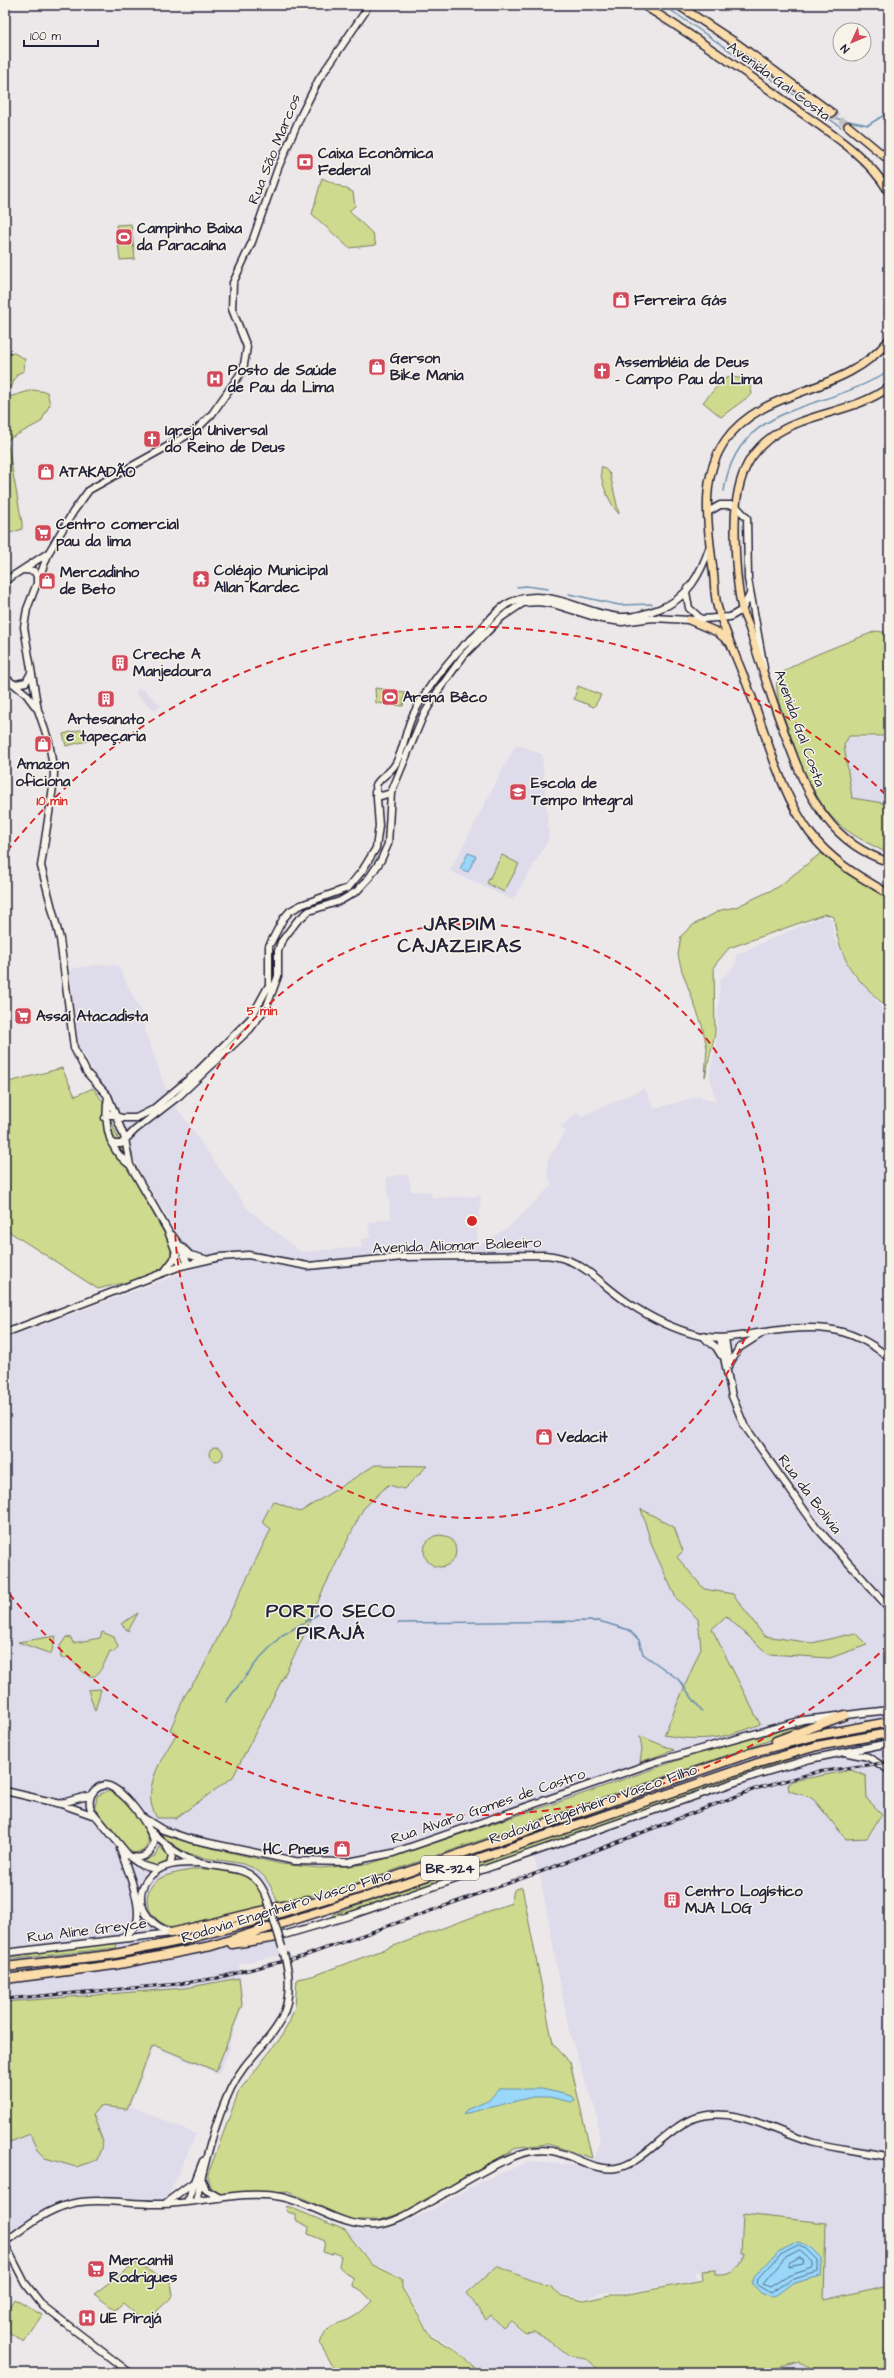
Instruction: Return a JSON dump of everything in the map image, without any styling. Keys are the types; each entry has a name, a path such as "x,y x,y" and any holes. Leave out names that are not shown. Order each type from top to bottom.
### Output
{"highway":[{"path":"750,1753 791,1735 845,1715"},
{"name":"Rodovia Engenheiro Vasco Filho","path":"5,1967 102,1956 184,1940 365,1887 750,1753 818,1735 889,1722"},
{"name":"Rodovia Engenheiro Vasco Filho","path":"5,1979 114,1965 211,1946 366,1897 758,1762 817,1746 889,1733"},
{"path":"171,1933 365,1887"},
{"path":"211,1946 277,1937"}],"main road":[{"name":"Rua São Marcos","path":"38,710 24,627 27,609 49,552 72,512 89,490 195,431 207,419 243,370 246,362 247,347 232,305 233,283 252,242 278,168 304,109 319,79 365,12 367,5"},
{"name":"Avenida Gal Costa","path":"643,5 734,64 823,128 868,166 889,192"},
{"name":"Avenida Gal Costa","path":"678,5 739,45 832,113"},
{"name":"Avenida Gal Costa","path":"848,126 889,160"},
{"path":"889,340 870,359 848,374 768,406 738,426 724,442 714,462 708,489 710,544 715,593 721,617 774,760 803,822 832,857 854,873 889,894"},
{"path":"766,682 742,610 735,567 735,505 744,470 764,442 781,430 796,423 844,409 864,401 889,387"},
{"path":"708,512 720,505 735,505"},
{"name":"Avenida Gal Costa","path":"735,505 747,518 750,594 766,682 804,782 816,804 837,830 863,851 889,862"},
{"path":"105,1118 110,1114 136,1118 152,1110 195,1074 251,1018 269,985 269,946 283,919 290,911 301,905 348,888 362,871 376,848 379,826 375,792 376,785 396,763 412,718 427,690 462,647 507,603 526,598 554,599 595,612 621,617 648,613 673,604 686,592 704,566 710,544"},
{"path":"5,581 24,570 49,552"},
{"path":"24,570 32,570 36,574 36,585"},
{"path":"686,592 689,608 701,619"},
{"path":"375,792 382,796 392,791 423,716 438,691 474,645 502,617 523,604 553,604 601,619 622,622 653,618 689,620 734,616 742,610 750,594"},
{"path":"689,620 717,632 731,644"},
{"path":"16,684 26,682 31,673"},
{"path":"5,677 16,684 38,710 49,742 54,772 41,866 42,876 60,939 74,1048 87,1073 108,1096 125,1139 130,1165 178,1247 185,1265"},
{"path":"112,1144 121,1144 125,1139 179,1096 250,1029 267,1006 278,976 278,951 281,942 297,921 309,911 346,898 357,891 369,878 381,860 388,844 392,781 388,779 381,779"},
{"path":"108,1096 105,1118 112,1144 122,1160 130,1165"},
{"path":"178,1247 190,1255 206,1260"},
{"path":"164,1272 172,1263 178,1247"},
{"name":"Avenida Aliomar Baleeiro","path":"5,1333 164,1272 185,1265 230,1255 248,1255 308,1266 403,1257 554,1256 577,1263 640,1311 678,1329 701,1336 722,1338 766,1332 822,1328 838,1330 860,1338 889,1358"},
{"path":"729,1365 739,1348 766,1332"},
{"path":"701,1336 716,1347 723,1361"},
{"name":"Rua da Bolívia","path":"722,1338 723,1361 740,1418 778,1474 834,1548 889,1608"},
{"name":"Rua da Bolívia","path":"722,1338 729,1365 730,1384"},
{"path":"845,1715 889,1710"},
{"name":"Rua Alvaro Gomes de Castro","path":"139,1815 170,1833 263,1855 310,1863 360,1860 392,1853 658,1761 803,1720 845,1715"},
{"path":"277,1937 352,1915 727,1784 786,1765 889,1743"},
{"path":"826,1756 858,1753 875,1760 889,1770"},
{"path":"158,1870 141,1866 129,1856 95,1816 89,1806 91,1796 100,1786 109,1785 118,1790 150,1829 164,1843 178,1853 203,1864"},
{"path":"5,1791 61,1804 95,1816"},
{"path":"61,1804 91,1796"},
{"path":"129,1856 141,1858 152,1848 153,1838 150,1829"},
{"path":"164,1843 172,1856 170,1865"},
{"path":"118,1940 133,1929 138,1917 130,1875 119,1846"},
{"path":"171,1933 159,1928 150,1921 142,1902 144,1886 158,1870 170,1865 203,1864 227,1866 247,1872 259,1881 268,1901 288,1972 288,1995 282,2020 272,2036 242,2071 232,2087 205,2158 192,2183 187,2202"},
{"name":"Rua Aline Greyce","path":"5,1953 171,1933"},
{"path":"130,2373 44,2306 25,2283 5,2243 43,2215 70,2204 91,2202 162,2204 260,2195 278,2196 302,2203 348,2223 380,2225 405,2216 495,2166 521,2154 538,2150 554,2151 596,2166 618,2168 635,2160 680,2125 699,2117 716,2115 760,2123 819,2144 889,2157"},
{"path":"196,2201 205,2158"},
{"path":"202,2173 202,2182 206,2190 222,2199"},
{"path":"162,2204 176,2198 192,2183"}],"shaded area":[{"path":"138,689 144,690 161,705 156,711 135,694"},
{"path":"840,738 889,738 889,804 850,799"},
{"name":"Escola de Tempo Integral","path":"515,746 524,747 542,754 549,839 513,900 450,871"},
{"name":"PORTO SECO PIRAJÁ","path":"824,916 832,919 833,935 851,973 875,998 889,1019 889,2284 823,2300 826,2223 743,2214 740,2253 744,2253 742,2262 738,2269 726,2274 715,2275 715,2269 695,2272 696,2280 622,2293 601,2292 585,2299 561,2294 550,2284 547,2286 497,2265 466,2293 485,2320 491,2315 503,2329 510,2322 524,2335 533,2333 548,2341 567,2356 585,2359 600,2373 477,2373 474,2366 453,2345 432,2335 403,2287 404,2278 372,2263 346,2230 375,2231 394,2227 422,2215 482,2181 529,2162 576,2165 594,2159 600,2143 596,2108 584,2079 569,2031 541,1880 517,1806 376,1853 338,1859 313,1860 278,1855 272,1887 262,1891 281,1955 239,1964 243,2005 229,2044 231,2047 218,2074 154,2047 130,2106 196,2134 168,2197 165,2200 84,2197 55,2203 5,2237 5,1339 199,1267 143,1178 104,1091 78,1043 70,969 102,964 118,966 144,1018 144,1028 168,1095 247,1208 301,1252 362,1247 361,1239 371,1237 368,1223 391,1218 386,1177 408,1174 411,1191 431,1192 432,1198 481,1196 476,1247 509,1227 552,1185 547,1172 548,1159 566,1132 561,1127 577,1112 582,1116 645,1088 654,1109 699,1096 717,1102 712,1088 710,1074 717,1036 720,980 735,965 737,954"},
{"path":"799,2363 819,2373 761,2373"}],"green space":[{"path":"322,178 353,192 355,206 349,211 373,234 376,245 349,248 312,214"},
{"path":"131,224 135,259 120,260 116,225"},
{"path":"5,347 7,352 14,353 25,359 24,371 17,374 11,388 5,388"},
{"path":"729,377 749,379 752,394 721,417 703,402 723,380"},
{"path":"33,390 47,392 50,404 41,422 7,440 22,529 5,535 5,398"},
{"path":"602,466 610,474 619,514 612,505 603,484 601,477"},
{"path":"876,631 889,633 889,736 849,736 844,745 852,798 889,804 889,854 857,837 843,827 830,815 821,803 806,776 800,761 779,703 777,687 778,678 794,665"},
{"path":"578,686 601,695 594,707 574,699"},
{"name":"Arena Bêco","path":"375,688 405,692 403,706 376,703"},
{"path":"84,729 87,741 66,746 63,734"},
{"path":"821,853 844,872 889,899 889,1011 855,975 847,963 836,931 834,917 825,914 729,948 714,966 715,1034 705,1077 707,1048 702,1025 682,971 678,955 681,936 693,925 721,910 736,907 778,887"},
{"path":"502,855 519,864 504,892 487,883"},
{"path":"62,1068 75,1096 93,1088 104,1103 134,1178 171,1246 170,1259 157,1271 148,1275 98,1289 5,1229 5,1083"},
{"path":"213,1447 219,1447 223,1451 223,1457 219,1461 213,1461 209,1457 209,1451"},
{"path":"375,1465 427,1466 404,1489 388,1485 363,1509 322,1592 301,1642 233,1777 176,1818 157,1818 152,1807 152,1785 155,1774 165,1752 177,1733 170,1730 185,1695 202,1670 271,1529 262,1522 273,1501 300,1512"},
{"path":"641,1509 674,1527 683,1551 677,1557 704,1589 733,1594 764,1636 812,1643 855,1633 867,1645 830,1658 768,1654 726,1616 712,1629 760,1724 735,1733 713,1738 701,1739 664,1735 701,1648 698,1619 676,1598 652,1546"},
{"path":"440,1535 446,1536 453,1542 456,1551 455,1557 449,1564 440,1567 434,1566 427,1560 424,1551 425,1545 431,1538"},
{"path":"138,1613 128,1631 121,1624"},
{"path":"102,1632 114,1637 118,1647 114,1652 110,1651 105,1662 96,1675 88,1675 68,1656 64,1659 61,1658 60,1646 66,1637 71,1638 73,1643 100,1638"},
{"path":"56,1636 51,1654 18,1642"},
{"path":"101,1689 95,1711 88,1690"},
{"path":"815,1721 765,1742 357,1883 278,1905 266,1878 258,1871 249,1866 238,1863 193,1855 178,1848 160,1833 190,1843 281,1864 320,1868 369,1864 568,1799 690,1756"},
{"path":"640,1736 674,1750 640,1762 642,1749"},
{"path":"794,1758 805,1758 718,1784 358,1910 274,1935 332,1917 334,1914 716,1781"},
{"path":"851,1770 866,1776 867,1799 882,1814 867,1838 846,1839 815,1801 810,1797 789,1791 788,1784 792,1781"},
{"path":"107,1791 113,1793 127,1805 145,1830 148,1838 148,1844 143,1851 133,1853 129,1850 95,1808 97,1796"},
{"path":"160,1847 171,1857 168,1864 158,1867 141,1863 156,1855"},
{"path":"195,1869 230,1871 246,1877 259,1887 266,1908 182,1928 171,1927 162,1923 150,1910 147,1902 148,1894 152,1886 163,1877"},
{"path":"522,1887 553,2044 570,2062 592,2158 548,2144 518,2147 405,2212 380,2220 351,2220 289,2192 222,2195 215,2192 211,2188 208,2182 208,2174 239,2091 279,2040 289,2023 295,2007 297,1979 312,1976 511,1903 514,1890"},
{"path":"114,1943 117,1945 116,1948 5,1960 5,1956"},
{"path":"239,1978 242,2005 216,2071 156,2046 152,2047 127,2109 100,2106 93,2114 103,2142 97,2160 76,2167 45,2158 37,2150 30,2134 5,2144 5,2002 185,1988"},
{"path":"287,2206 345,2230 371,2264 402,2279 402,2288 431,2337 453,2348 474,2367 476,2373 337,2373 320,2344 323,2336 330,2327 355,2316 372,2301 361,2290 352,2286 353,2277 346,2274 339,2266 341,2256 333,2252 332,2255 323,2252 325,2241 308,2234 309,2227 295,2220 295,2215 286,2211"},
{"path":"743,2214 826,2223 824,2300 889,2285 889,2373 822,2373 799,2362 759,2373 602,2373 586,2358 567,2355 550,2341 534,2332 525,2333 511,2321 503,2328 491,2315 486,2320 467,2293 497,2266 547,2287 549,2285 562,2296 584,2301 610,2295 623,2295 703,2280 702,2271 715,2270 715,2275 731,2273 738,2268 743,2259 744,2253 741,2253"},
{"path":"135,2263 171,2283 173,2296 145,2322 123,2303 115,2310 94,2294"},
{"path":"14,2299 42,2315 24,2342 5,2330 5,2303 9,2307"}],"water":[{"path":"468,853 476,856 468,872 460,869"},
{"path":"499,2089 542,2089 572,2096 575,2100 571,2102 549,2097 533,2097 463,2114 466,2110 488,2101"},
{"path":"798,2242 811,2247 822,2258 821,2276 791,2284 775,2296 770,2297 762,2294 752,2284 755,2276 778,2252"}],"waterway":[{"path":"669,9 841,127"},
{"path":"829,117 868,125 889,112"},
{"path":"724,491 732,461 747,439 766,423 789,412 865,384 889,370"},
{"path":"517,587 526,586 548,589"},
{"path":"569,594 619,605 652,604"},
{"path":"226,1702 259,1659 281,1636 322,1612"},
{"path":"398,1623 599,1621 629,1630 639,1640 643,1654 678,1679 702,1711"}],"tunnel":[{"path":"832,113 848,126"}],"railway":[{"path":"5,1999 178,1984 217,1978 304,1956 540,1872 755,1789 817,1772 889,1762"}],"place":[{"name":"Caixa Econômica Federal","path":"305,162"},
{"name":"Campinho Baixa da Paracaína","path":"124,237"},
{"name":"Ferreira Gás","path":"621,300"},
{"name":"Gerson Bike Mania","path":"377,367"},
{"name":"Assembléia de Deus - Campo Pau da Lima","path":"602,371"},
{"name":"Posto de Saúde de Pau da Lima","path":"215,379"},
{"name":"Igreja Universal do Reino de Deus","path":"152,439"},
{"name":"ATAKADÃO","path":"46,472"},
{"name":"Centro comercial pau da lima","path":"43,533"},
{"name":"Colégio Municipal Allan Kardec","path":"201,579"},
{"name":"Mercadinho de Beto","path":"47,581"},
{"name":"Creche A Manjedoura","path":"120,663"},
{"name":"Arena Bêco","path":"390,697"},
{"name":"Artesanato e tapeçaria","path":"106,699"},
{"name":"Amazon oficiona","path":"43,744"},
{"name":"Escola de Tempo Integral","path":"518,792"},
{"name":"Assaí Atacadista","path":"23,1016"},
{"name":"Vedacit","path":"544,1437"},
{"name":"HC Pneus","path":"342,1849"},
{"name":"Centro Logístico MJA LOG","path":"672,1900"},
{"name":"Mercantil Rodrigues","path":"96,2269"},
{"name":"UE Pirajá","path":"87,2318"}],"district":[{"name":"JARDIM CAJAZEIRAS","path":"460,934"},
{"name":"PORTO SECO PIRAJÁ","path":"331,1621"}]}
